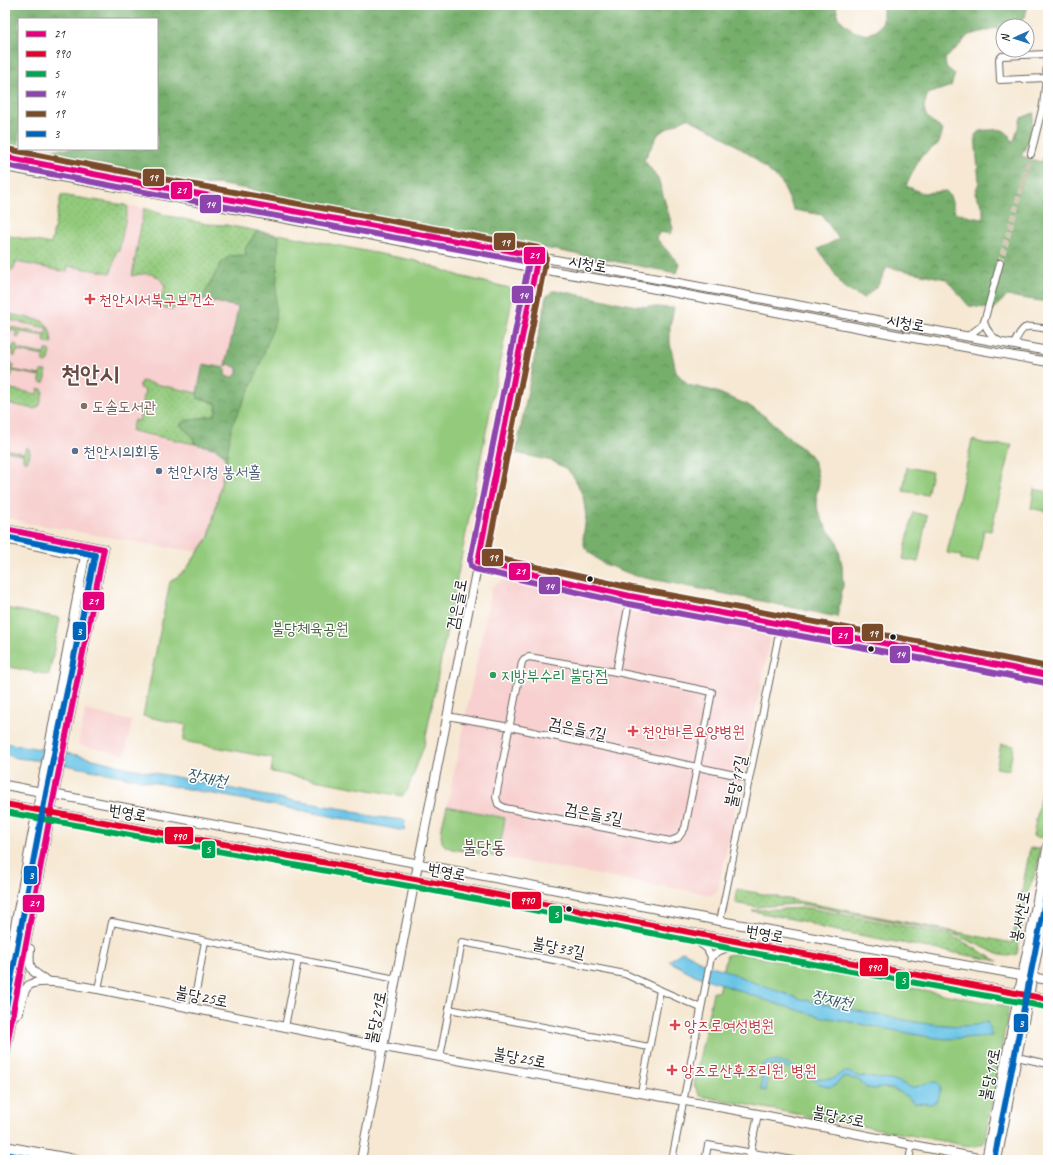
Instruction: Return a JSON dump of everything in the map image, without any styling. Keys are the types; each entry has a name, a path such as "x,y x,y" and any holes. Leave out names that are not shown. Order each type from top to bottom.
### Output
{"street":[{"path":"1031,154 1043,105 1048,42"},
{"path":"1046,78 1000,80 999,59 1002,56 1047,54"},
{"name":"시청로","path":"5,157 1048,351"},
{"name":"시청로","path":"5,167 339,229 535,268 1048,362"},
{"name":"검은들로","path":"418,864 538,256"},
{"path":"968,336 984,322 1000,263"},
{"path":"984,322 986,330 1000,342"},
{"path":"1014,344 1019,332 1025,326 1048,329"},
{"path":"5,529 104,549 54,795 5,1055"},
{"path":"5,539 85,556 58,691 5,979"},
{"path":"478,562 630,596 1048,675"},
{"path":"77,597 85,591 88,591 89,593 90,596 87,615 89,622"},
{"path":"616,672 630,596"},
{"path":"73,619 75,627 74,651 80,653 84,650"},
{"name":"불당17길","path":"720,921 781,624"},
{"name":"검은들3길","path":"529,656 616,672 712,692 685,828 678,838 670,841 505,808 498,804 496,797 524,658 529,656"},
{"name":"검은들1길","path":"447,716 510,727 749,778"},
{"name":"번영로","path":"5,785 720,921 1048,980"},
{"name":"번영로","path":"5,804 1048,999"},
{"name":"봉서산로","path":"1018,993 1047,856 1048,844"},
{"name":"불당21로","path":"362,1160 418,864"},
{"name":"봉서산로","path":"1032,977 1048,898"},
{"path":"98,989 112,922 396,979"},
{"path":"659,927 672,937 702,944 707,949 711,957 672,1160"},
{"path":"5,951 6,945 13,936"},
{"path":"27,938 30,949 30,967 36,975 48,981"},
{"path":"193,1009 205,941"},
{"name":"불당33길","path":"440,1057 462,942 625,974 660,990"},
{"path":"711,957 720,951 729,948 743,950 766,947"},
{"path":"285,1027 298,960"},
{"name":"불당19로","path":"997,1160 1032,977"},
{"path":"12,1017 19,1012 22,996 28,987 34,983 48,981"},
{"name":"불당25로","path":"48,981 98,989 384,1047 641,1093 683,1102 758,1114 987,1160"},
{"path":"641,1093 660,990 701,1008"},
{"name":"불당19로","path":"987,1160 1018,993"},
{"path":"449,1009 649,1047"},
{"path":"1017,1058 1048,1064"},
{"path":"749,1160 758,1114"},
{"path":"909,1160 912,1144"},
{"path":"705,1160 708,1145 793,1160"},
{"path":"5,1146 80,1160"}],"shaded area":[{"path":"61,195 144,208 165,215 207,224 226,225 279,234 209,537 198,551 163,547 23,522 5,517 5,235 51,244"},
{"path":"503,580 765,633 770,640 718,891 712,895 452,849 442,843 441,837 447,806 492,587"},
{"path":"85,710 132,721 125,754 78,745"}],"green space":[{"path":"5,5 836,5 838,18 853,31 867,35 878,30 883,21 883,5 1028,5 1024,18 995,18 995,28 967,36 945,59 946,67 955,74 951,86 928,94 924,107 926,115 929,119 943,130 939,143 920,157 906,186 923,193 946,191 950,196 955,212 970,217 983,219 983,207 975,193 979,182 975,135 982,131 995,129 1006,132 1012,141 1014,141 1021,118 1034,113 1027,145 1021,156 1042,162 1044,155 1048,155 1048,302 1007,296 993,309 969,306 946,279 887,267 879,284 864,298 845,289 818,249 839,239 822,215 794,210 782,183 753,157 718,133 687,118 659,133 644,160 658,178 673,229 670,234 660,232 656,238 679,264 676,273 276,197 254,190 217,184 199,185 26,150 158,150 158,18 18,18 18,149 5,141"},
{"path":"61,195 125,205 128,207 119,251 116,252 111,273 68,266 67,272 16,262 13,270 5,269 5,235 51,244"},
{"path":"144,208 165,215 207,224 226,225 257,231 245,249 246,255 230,256 222,262 204,296 205,300 197,299 172,309 160,307 159,303 165,287 159,278 152,274 132,276"},
{"path":"257,231 416,261 463,277 509,288 513,295 317,475 170,582 185,571 209,537 226,462 222,453 215,448 195,444 192,436 180,425 185,421 215,415 217,404 204,399 198,399 197,393 203,364 225,368 225,374 227,377 234,377 237,373 237,368 229,364 227,366 225,365 238,307 205,300 203,296 222,262 230,256 246,255 245,249"},
{"name":"불당체육공원","path":"279,234 416,261 463,277 509,288 513,295 424,746 407,791 402,796 271,772 273,758 183,741 186,725 143,716 170,582 185,571 209,537 226,462 232,425 255,378 275,322"},
{"path":"552,291 560,291 636,306 674,308 670,326 670,343 676,372 688,385 714,391 748,405 766,417 810,455 815,464 819,483 816,496 818,512 827,529 837,541 842,565 843,586 837,617 636,576 602,563 585,548 583,539 586,516 583,496 575,479 567,469 552,461 516,453 546,297"},
{"path":"5,313 43,321 49,328 52,343 50,344 44,341 45,336 21,332 17,338 16,331 5,329 5,326 45,334 47,328 5,319"},
{"path":"14,344 17,345 17,349 44,354 46,350 50,350 49,361 46,363 43,361 44,356 17,351 15,356 13,356 13,350 5,347 13,348"},
{"path":"11,363 14,365 13,370 40,375 41,371 46,371 45,381 43,383 40,382 40,376 13,371 11,377 9,377 9,370 5,370 5,368 9,369"},
{"path":"141,381 197,393 198,399 204,399 217,404 215,416 196,418 180,425 193,436 195,444 131,431 134,420 139,421 145,390 139,388"},
{"path":"5,388 37,394 38,389 42,389 43,392 40,405 35,409 5,403"},
{"path":"972,440 991,445 1012,444 991,531 984,530 978,562 961,559 961,555 947,553"},
{"path":"26,447 29,449 30,454 28,460 25,462 23,460 23,454 5,451 5,449 24,453"},
{"path":"907,467 932,472 927,495 903,491"},
{"path":"1034,489 1048,492 1048,512 1031,508"},
{"path":"913,512 927,516 918,562 903,559"},
{"path":"83,594 88,596 84,616 85,626 80,651 74,646 78,626 77,621"},
{"path":"5,608 60,618 49,675 5,666"},
{"path":"72,650 79,656 75,671 71,671 69,669"},
{"path":"60,713 65,713 66,717 63,738 57,740 54,737"},
{"path":"1001,744 1014,746 1009,770 996,768"},
{"path":"1048,756 1048,812 1043,838 1033,836"},
{"path":"447,806 505,818 498,857 452,849 443,844 441,834"},
{"path":"1030,848 1040,849 1037,870 1029,888 1017,954 1012,956 998,954 952,933 807,905 793,904 757,907 736,903 735,899 737,889 1012,943"},
{"path":"808,908 951,935 998,961 822,928 806,922 752,911"},
{"path":"737,953 1009,1007 984,1143 974,1147 700,1096 694,1085 713,992 718,992 727,955"}],"water":[{"path":"5,743 77,755 134,769 266,796 350,810 370,816 405,820 404,831 60,764 16,758 5,753"},
{"path":"683,951 706,964 801,999 920,1023 959,1026 976,1025 987,1021 992,1036 947,1039 929,1037 818,1016 774,1003 695,975 669,961"},
{"path":"774,1061 790,1065 820,1079 833,1079 843,1072 849,1072 857,1076 897,1081 910,1087 936,1082 939,1084 940,1093 938,1100 932,1104 915,1103 900,1092 893,1089 866,1088 859,1080 843,1077 834,1086 828,1087 785,1067 773,1065 767,1066 765,1069 767,1076 766,1091 761,1090 762,1066 765,1063"}],"tunnel":[{"path":"1000,263 1031,154"}],"transit line":[{"name":"19","path":"7,149 539,248 543,251 546,258 487,556 632,588 1048,667"},
{"name":"21","path":"5,157 538,256 478,562 630,596 1048,675"},
{"name":"14","path":"5,165 529,262 470,560 471,566 475,569 629,604 1046,683"},
{"name":"21","path":"5,529 104,549 54,795 5,1055"},
{"name":"3","path":"5,537 95,555 46,793 5,1012"},
{"name":"990","path":"5,804 415,879 766,947 1048,999"},
{"name":"5","path":"5,812 414,887 764,955 1047,1007"},
{"name":"3","path":"994,1160 1048,886"},
{"name":"3","path":"5,1154 36,1160"}],"place":[{"name":"천안시서북구보건소","path":"90,299"},
{"name":"도솔도서관","path":"84,406"},
{"name":"천안시의회동","path":"75,451"},
{"name":"천안시청 봉서홀","path":"159,471"},
{"name":"지방부수리 불당점","path":"493,675"},
{"name":"천안바른요양병원","path":"633,731"},
{"name":"앙즈로여성병원","path":"675,1025"},
{"name":"앙즈로산후조리원, 병원","path":"672,1070"}],"district":[{"name":"천안시","path":"90,374"},
{"name":"불당동","path":"484,847"}],"water label":[{"name":"장재천","path":"207,777"},
{"name":"장재천","path":"832,999"}]}
